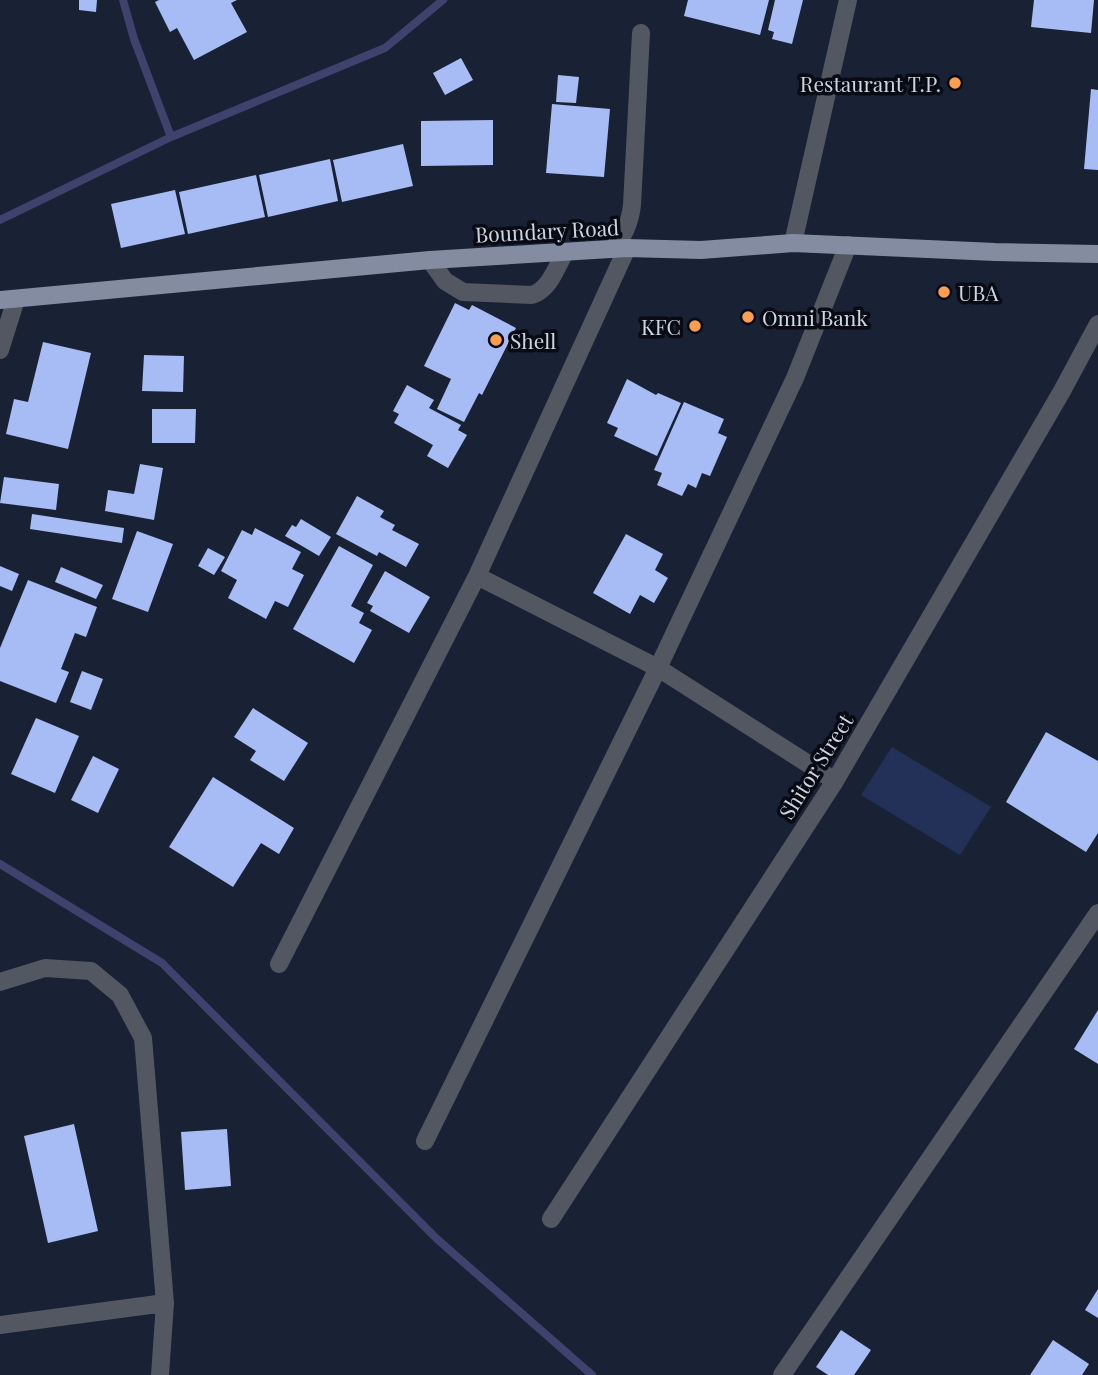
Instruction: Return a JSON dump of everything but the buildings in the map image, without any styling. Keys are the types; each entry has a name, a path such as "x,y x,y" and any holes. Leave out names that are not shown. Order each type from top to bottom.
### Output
{"main road":[{"name":"Boundary Road","path":"8,300 430,260 620,249 701,250 793,243 1098,254"}],"street":[{"path":"793,243 848,0"},
{"path":"279,964 477,576 620,249 632,205 641,33"},
{"path":"425,1141 658,668 795,378 848,244"},
{"path":"430,260 445,281 463,292 532,295 541,292 547,285 565,252"},
{"path":"0,351 8,300"},
{"name":"Shitor Street","path":"551,1220 835,781 1062,391 1098,324"},
{"path":"477,576 658,668 835,781"},
{"path":"782,1375 1096,921"},
{"path":"0,982 45,968 91,971 120,995 143,1038 165,1303 160,1375"},
{"path":"0,1325 165,1303"}],"shaded area":[{"path":"892,747 991,807 960,855 861,795"}],"waterway":[{"path":"123,0 134,39 171,137"},
{"path":"0,220 171,137 385,48 443,0"},
{"path":"0,864 162,963 437,1239 592,1375"}],"place":[{"name":"Restaurant T.P.","path":"955,83"},
{"name":"UBA","path":"944,292"},
{"name":"Omni Bank","path":"748,317"},
{"name":"KFC","path":"695,326"},
{"name":"Shell","path":"496,340"}]}
